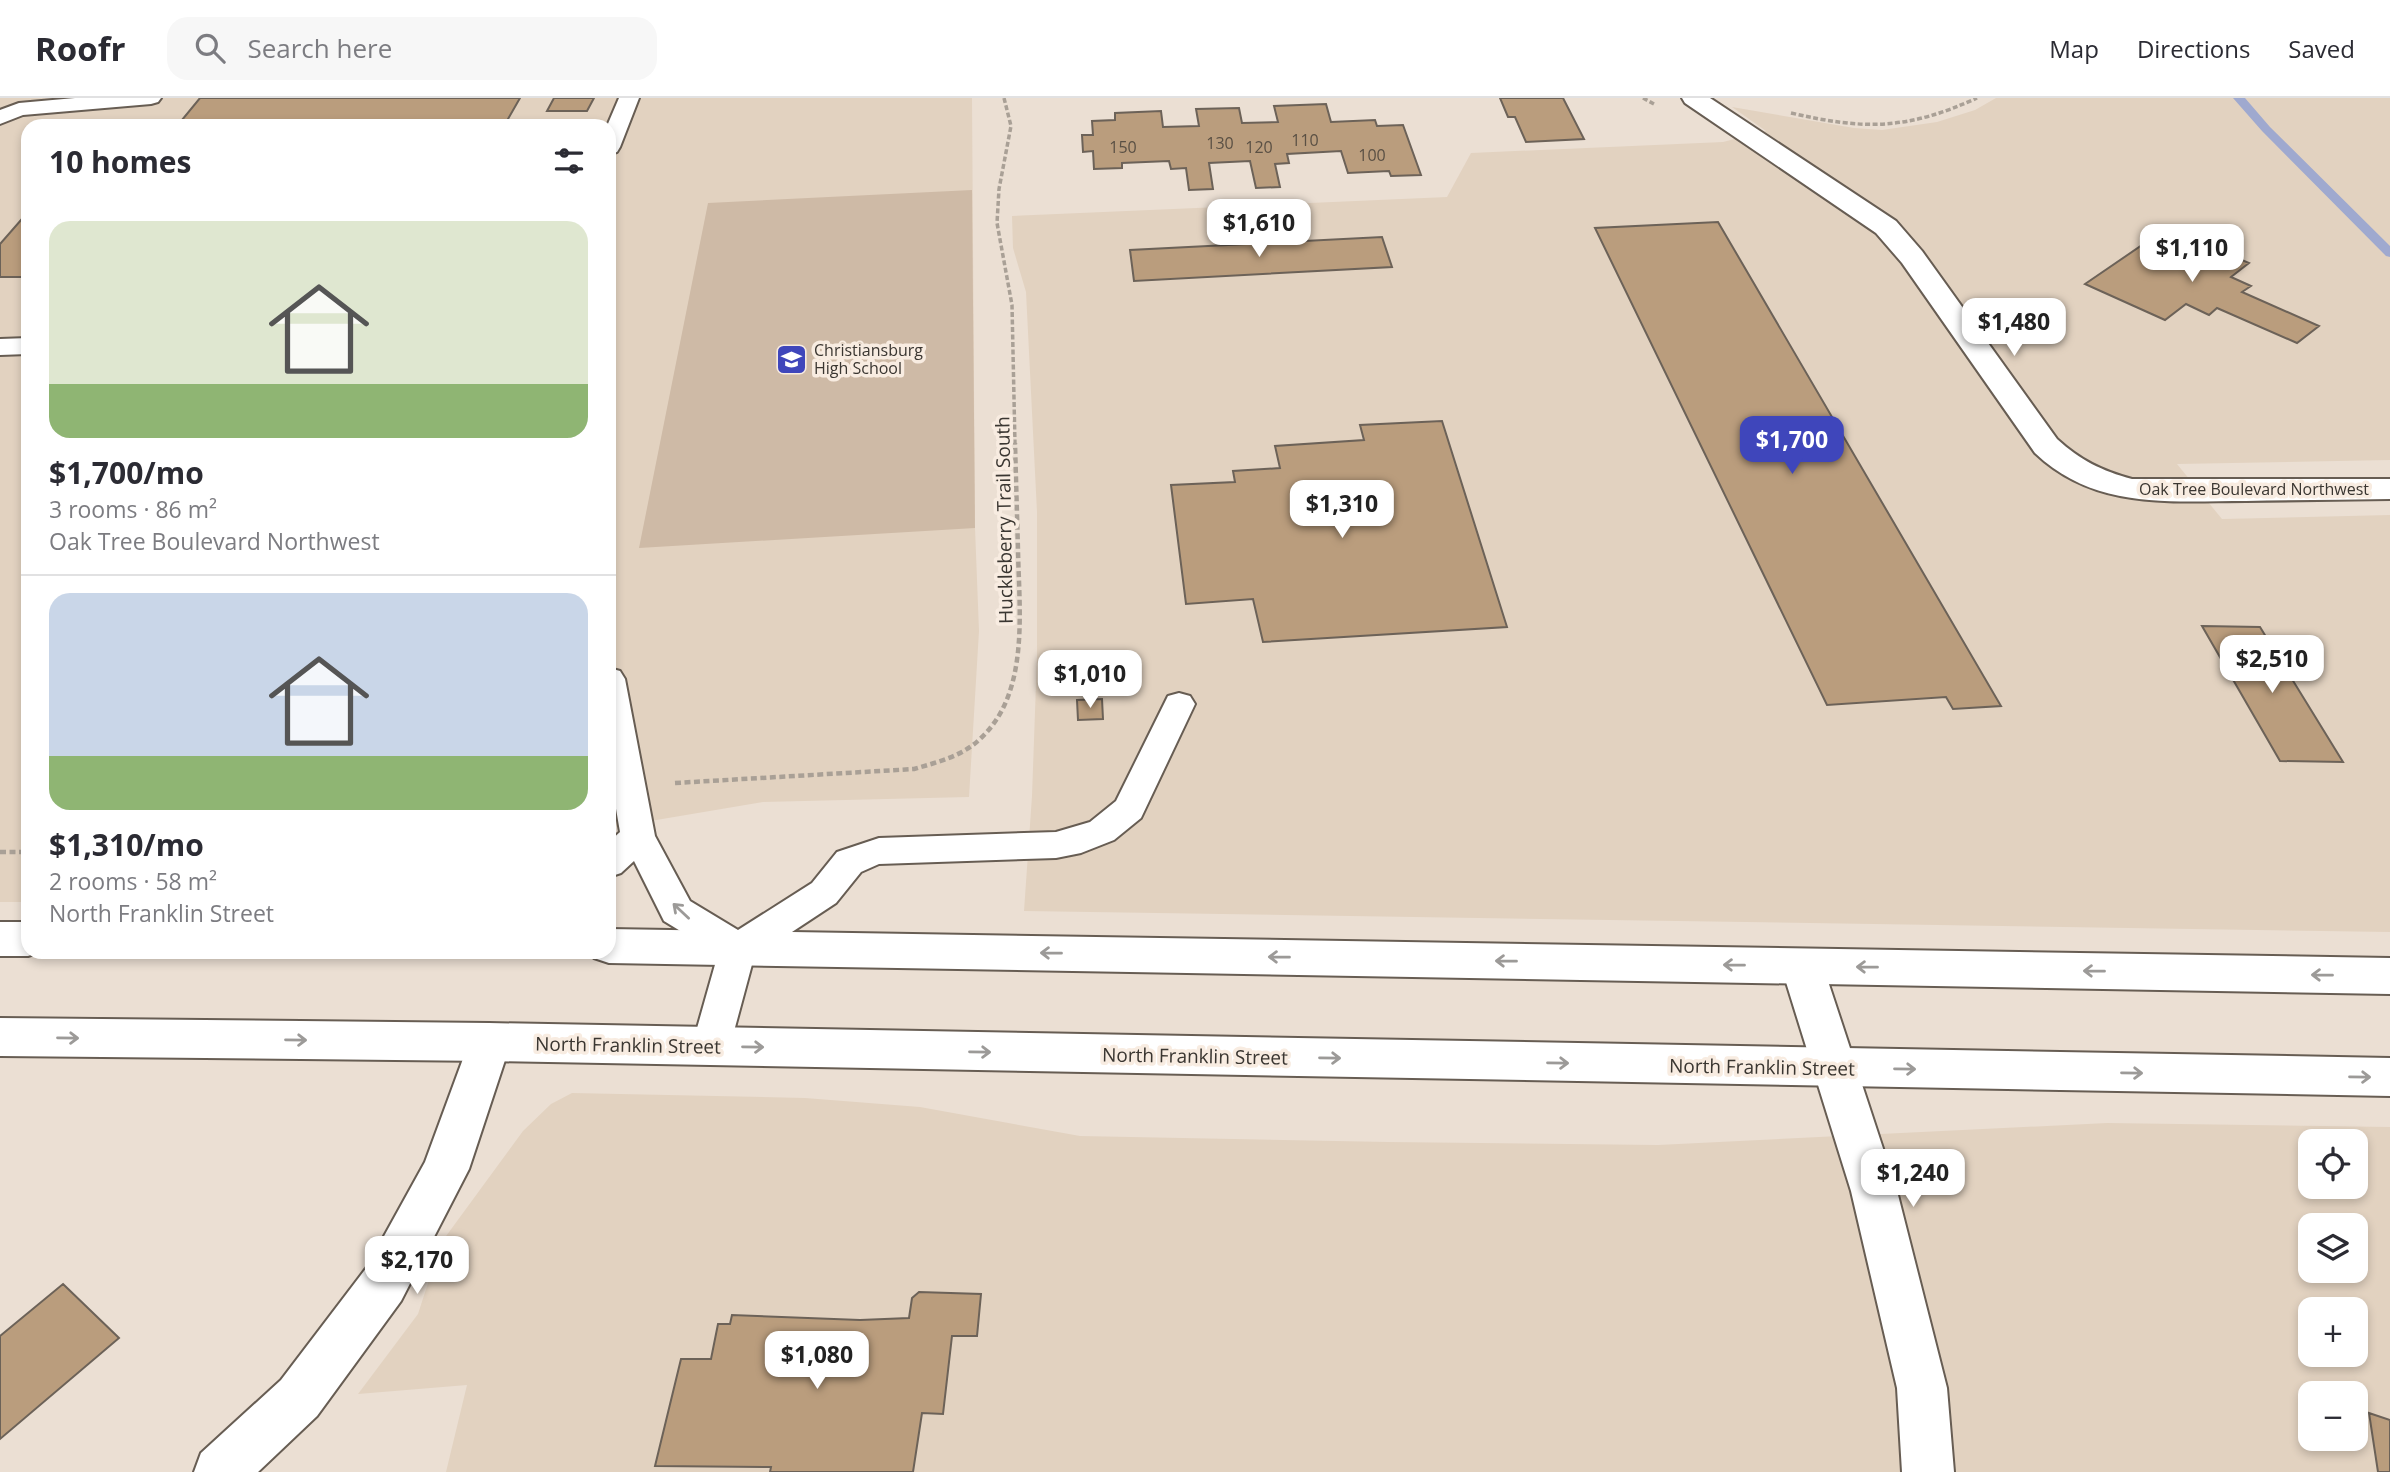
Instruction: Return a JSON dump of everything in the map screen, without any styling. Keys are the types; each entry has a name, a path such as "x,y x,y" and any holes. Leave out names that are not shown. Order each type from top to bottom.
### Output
{"main road":[{"name":"Oak Tree Boulevard Northwest","path":"1698,101 1849,200 1886,228 1912,257 2046,446 2066,465 2097,480 2132,489 2390,489"},
{"path":"0,939 21,939"},
{"path":"616,946 2390,976"},
{"path":"1802,966 1874,1191 1922,1388 1928,1472"},
{"name":"North Franklin Street","path":"0,1037 489,1042 2390,1077"},
{"path":"220,1472 299,1398 384,1284 446,1169 489,1042"}],"lane":[{"path":"0,118 19,109 151,98"},
{"path":"616,129 629,98"},
{"path":"0,346 21,346"},
{"path":"711,1046 738,948 824,893 849,862 879,851 1056,845 1081,841 1102,831 1129,809 1179,704"},
{"path":"616,717 638,836 677,911 738,948"},
{"path":"616,856 638,836"}],"path":[{"name":"Huckleberry Trail South","path":"666,784 914,769 937,764 971,747 990,730 1004,709 1013,685 1020,634 1012,305 996,223 999,189 1011,126 1004,98"},
{"path":"1643,98 1661,106 1698,101"},
{"path":"1783,111 1847,125 1878,125 1928,116 1977,98"},
{"path":"0,852 21,852"}],"shaded area":[{"name":"Christiansburg High School","path":"0,98 972,98 975,528 979,631 969,797 763,802 616,827 616,119 21,119 21,902 0,902"},
{"path":"1996,98 2390,98 2390,460 2177,464 2222,519 2390,515 2390,932 1024,911 1032,796 1037,656 1037,512 1026,292 1013,248 1012,216 1447,197 1471,153 1723,142 1766,131 1732,107 1854,128 1882,130 1937,122 1975,110"},
{"path":"972,190 975,528 639,548 708,203"},
{"path":"572,1093 805,1098 920,1107 1080,1136 1388,1142 1658,1145 2107,1123 2390,1127 2390,1472 446,1472 467,1385 358,1394 418,1314 441,1243 523,1131 551,1104"}],"building":[{"path":"200,98 520,98 508,119 183,119"},
{"path":"554,98 594,98 587,111 547,111"},
{"path":"1500,98 1563,98 1584,139 1526,142 1515,117 1508,117"},
{"path":"1326,104 1331,122 1375,120 1377,126 1403,125 1421,175 1391,176 1389,171 1348,173 1341,151 1287,154 1289,163 1275,164 1280,187 1256,188 1250,161 1209,163 1213,189 1189,190 1186,168 1171,169 1169,161 1122,163 1122,168 1094,169 1093,151 1083,152 1082,135 1093,135 1092,121 1115,120 1115,113 1161,111 1163,127 1199,126 1196,109 1239,108 1242,123 1278,122 1274,106"},
{"path":"21,220 21,277 0,277 0,244"},
{"path":"1718,222 2001,706 1953,709 1946,697 1827,705 1595,228"},
{"path":"2167,228 2249,263 2231,277 2251,286 2242,292 2319,326 2297,343 2217,308 2209,315 2186,304 2165,320 2085,284"},
{"path":"1382,237 1392,267 1134,281 1130,250"},
{"path":"1442,421 1507,627 1263,642 1253,599 1186,604 1171,485 1235,482 1233,471 1280,468 1275,446 1364,440 1360,425"},
{"path":"2202,626 2260,627 2343,762 2280,761"},
{"path":"1102,699 1103,719 1078,720 1077,700"},
{"path":"63,1284 119,1338 0,1439 0,1336"},
{"path":"919,1292 981,1294 977,1336 952,1336 943,1414 922,1413 913,1472 770,1472 771,1467 655,1466 681,1359 711,1359 718,1324 730,1324 732,1315 860,1320 909,1318 912,1298"},
{"path":"2369,1413 2390,1420 2390,1472 2378,1472"}],"waterway":[{"path":"2239,98 2266,129 2390,253"}],"place":[{"name":"Christiansburg High School","path":"791,359"}]}
